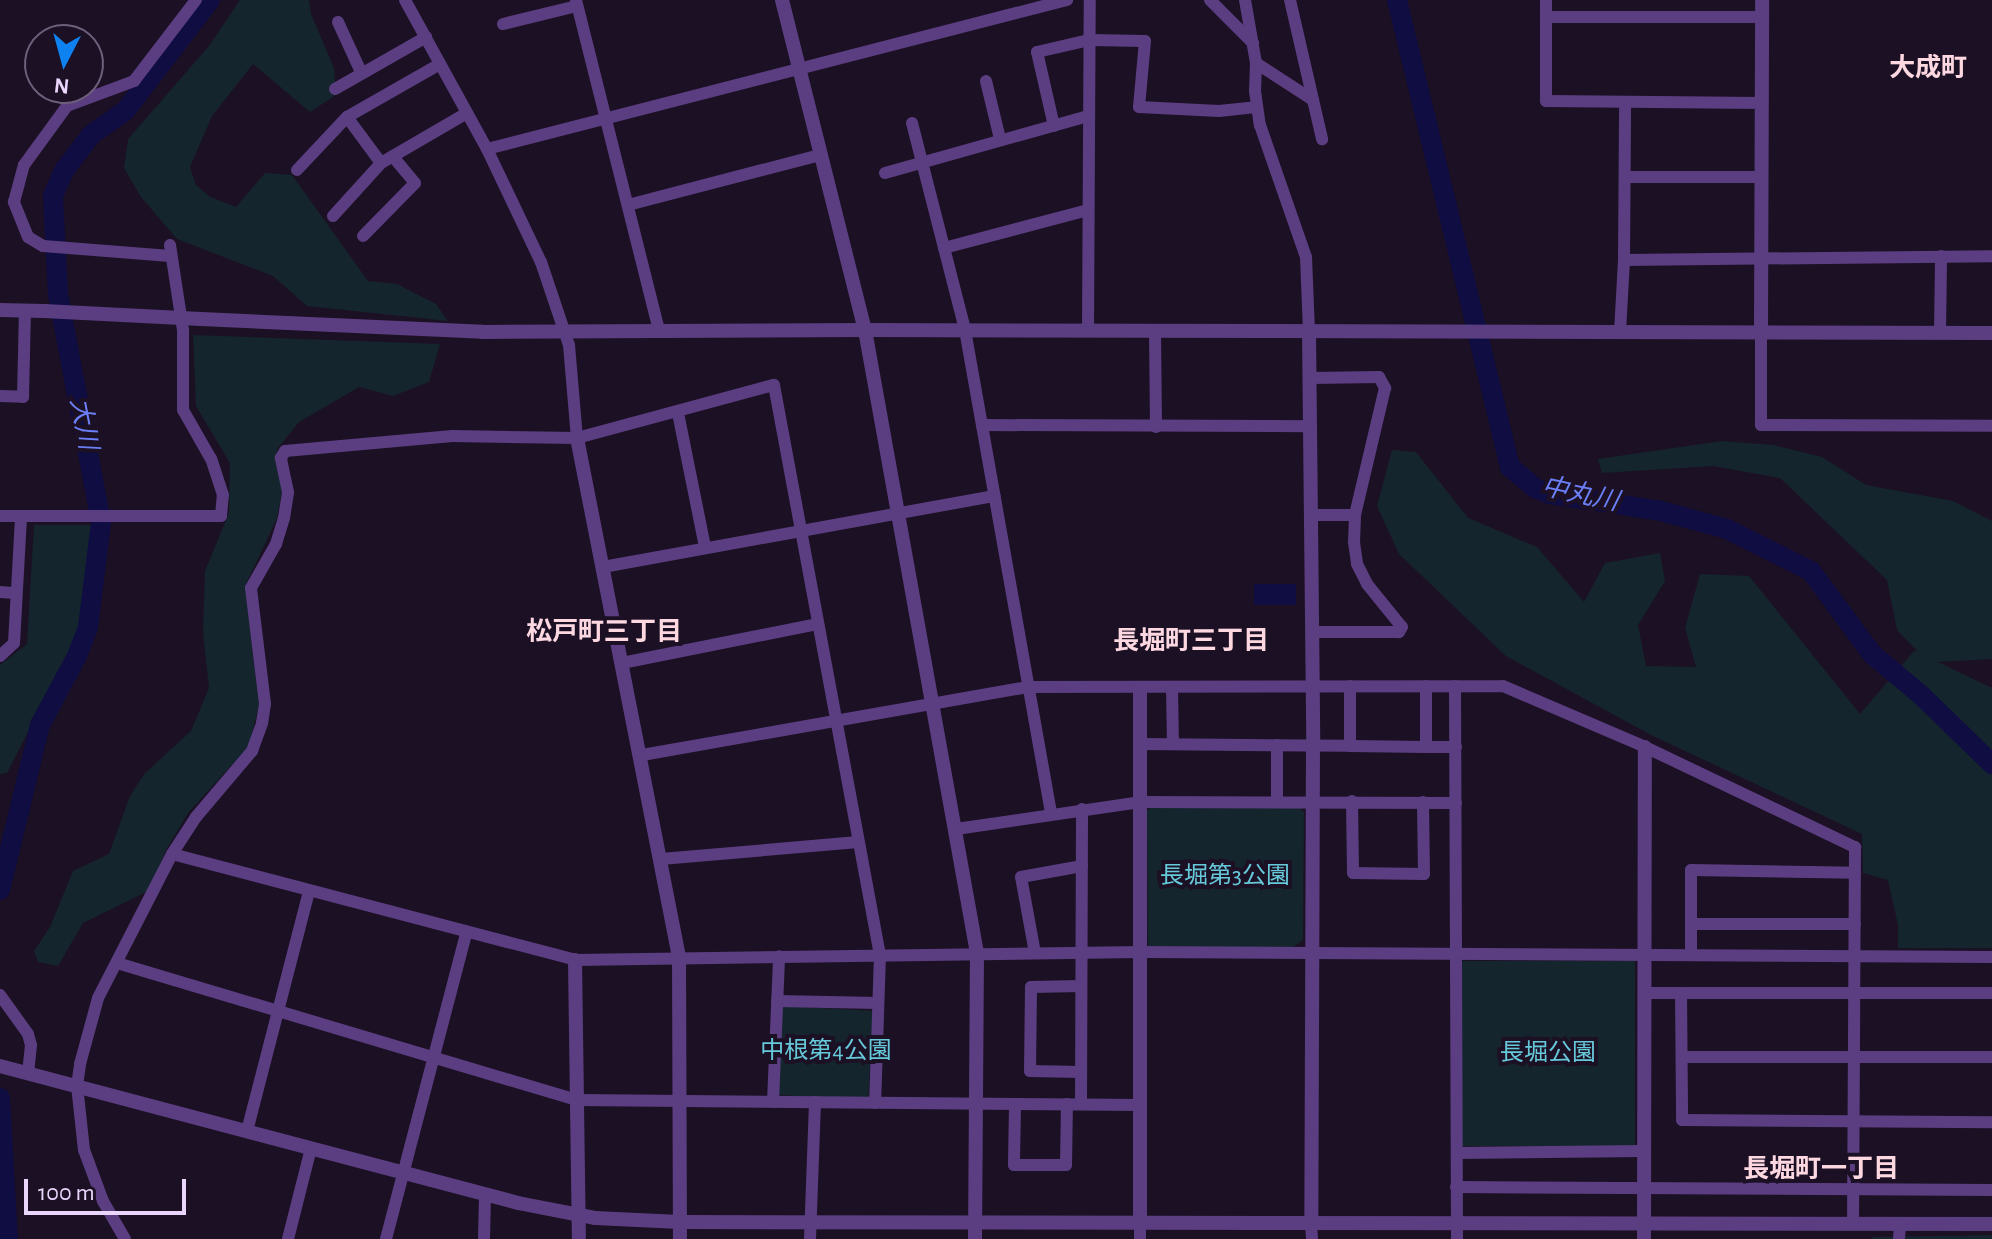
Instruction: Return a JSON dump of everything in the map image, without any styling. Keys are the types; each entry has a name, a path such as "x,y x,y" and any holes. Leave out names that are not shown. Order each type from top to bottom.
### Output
{"street":[{"path":"0,516 221,516 223,495 211,459 183,410 183,330 170,251 49,246 28,237 16,214 14,202 24,165 67,106 134,81 196,0"},
{"path":"405,0 487,149 541,262 569,345 577,438 642,755 679,957 680,1239"},
{"path":"782,0 865,330 977,953 975,1239"},
{"path":"487,149 1067,0"},
{"path":"1088,331 1090,0"},
{"path":"1210,0 1253,43"},
{"path":"1245,0 1256,63 1256,107 1267,150 1306,257 1313,632 1312,1231"},
{"path":"1290,0 1322,139"},
{"path":"1546,0 1546,101 1761,103"},
{"path":"1762,0 1761,425 1992,426"},
{"path":"503,24 577,3 659,331"},
{"path":"1546,17 1762,17"},
{"path":"338,22 361,72"},
{"path":"335,89 426,37"},
{"path":"1054,126 1037,52 1089,40 1145,41 1139,107 1219,111 1256,107"},
{"path":"1256,63 1313,100"},
{"path":"297,170 347,117 440,64"},
{"path":"986,81 1000,139"},
{"path":"1620,332 1626,177 1625,103"},
{"path":"333,216 386,160 467,113"},
{"path":"885,173 1088,116"},
{"path":"347,117 386,160 415,183 363,236"},
{"path":"912,123 965,330 1051,813"},
{"path":"628,205 820,155"},
{"path":"1626,177 1762,177"},
{"path":"944,248 1088,210"},
{"path":"1940,332 1941,256"},
{"path":"1624,260 1992,256"},
{"path":"0,310 483,332 1992,333"},
{"path":"0,396 23,397 25,311"},
{"path":"1155,331 1156,427"},
{"path":"1310,378 1379,377 1385,388 1355,515 1357,564 1367,584 1402,627 1399,632 1313,632"},
{"path":"125,1239 91,1175 80,1126 77,1086 90,1022 172,854 196,817 252,751 262,723 265,704 251,588 276,544 284,518 288,480 282,453 452,436 577,438 774,385 880,955 875,1103"},
{"path":"678,413 705,547"},
{"path":"982,425 1311,426"},
{"path":"603,567 995,496"},
{"path":"1312,515 1355,515"},
{"path":"0,656 14,643 21,516"},
{"path":"0,592 16,593"},
{"path":"622,663 818,624"},
{"path":"1350,686 1350,746"},
{"path":"1426,686 1426,747"},
{"path":"1455,686 1457,1239"},
{"path":"642,755 1029,687 1503,686 1645,747 1855,847 1853,1224"},
{"path":"1140,688 1140,1239"},
{"path":"1172,688 1173,744"},
{"path":"1140,744 1456,747"},
{"path":"1277,745 1277,800"},
{"path":"1644,1239 1645,747"},
{"path":"956,829 1140,802 1277,800 1456,803"},
{"path":"1352,801 1353,873 1424,874 1423,802"},
{"path":"1081,1104 1082,809"},
{"path":"661,859 858,842"},
{"path":"172,854 575,960 1141,952 1992,957"},
{"path":"1035,953 1021,877 1082,866"},
{"path":"1691,955 1691,870 1855,873"},
{"path":"247,1131 309,891"},
{"path":"1691,924 1855,924"},
{"path":"386,1239 466,933"},
{"path":"773,1102 779,956"},
{"path":"575,960 579,1239"},
{"path":"117,963 576,1100 1141,1105"},
{"path":"1081,986 1031,987 1030,1071 1081,1072"},
{"path":"1644,993 1992,993"},
{"path":"1681,993 1682,1120 1992,1122"},
{"path":"0,995 28,1034 28,1074"},
{"path":"777,1001 878,1003"},
{"path":"1682,1057 1992,1057"},
{"path":"0,1066 578,1216 680,1222 1140,1223 1312,1231 1456,1223 1644,1223 1853,1224 1900,1232 1992,1224"},
{"path":"810,1239 815,1102"},
{"path":"1015,1105 1014,1165 1066,1165 1067,1104"},
{"path":"288,1239 311,1148"},
{"path":"1457,1153 1644,1151"},
{"path":"1456,1187 1992,1190"},
{"path":"484,1239 485,1194"}],"green space":[{"path":"240,0 309,0 311,14 334,68 336,95 310,112 253,64 212,116 190,167 196,185 210,197 236,207 265,173 292,175 368,281 397,284 436,304 448,321 307,306 273,276 177,239 141,197 124,168 128,139 209,46"},
{"path":"193,335 440,344 429,382 393,396 359,387 299,422 278,448 275,459 282,491 277,518 245,586 259,705 249,746 188,813 166,850 150,890 83,923 58,966 38,962 34,951 50,927 73,871 109,854 130,796 145,773 191,731 209,688 203,632 205,571 229,513 230,463 196,406"},
{"path":"1722,441 1773,445 1822,457 1866,485 1953,501 1992,521 1992,659 1938,662 1992,688 1992,948 1898,948 1898,925 1888,880 1863,873 1862,834 1651,735 1506,656 1399,554 1377,506 1392,450 1416,452 1468,518 1537,547 1584,602 1605,563 1660,553 1665,581 1638,625 1646,666 1696,667 1685,628 1700,574 1749,576 1860,714 1914,651 1918,652 1897,630 1887,580 1780,478 1713,466 1602,473 1598,459"},
{"path":"34,525 92,525 83,624 7,773 0,774 0,665 27,644"},
{"name":"長堀第3公園","path":"1153,806 1298,807 1304,812 1303,940 1292,948 1148,946 1147,810"},
{"name":"長堀公園","path":"1461,961 1635,961 1635,1146 1461,1146"},
{"name":"中根第4公園","path":"782,1006 873,1011 868,1100 777,1095"},
{"path":"1992,1235 1992,1239 1872,1239 1872,1237"}],"shaded area":[{"path":"1254,584 1296,584 1296,605 1254,605"}],"waterway":[{"name":"大川","path":"0,890 40,725 77,656 88,627 101,522 58,295 53,196 63,172 91,135 126,110 210,0"},
{"name":"中丸川","path":"1397,0 1510,467 1535,488 1550,494 1661,511 1727,529 1811,571 1872,654 1922,696 1992,764"},
{"name":"大川","path":"0,1098 8,1239"}],"district":[{"name":"大成町","path":"1928,69"},
{"name":"松戸町三丁目","path":"604,633"},
{"name":"長堀町三丁目","path":"1191,642"},
{"name":"長堀町一丁目","path":"1821,1170"}]}
